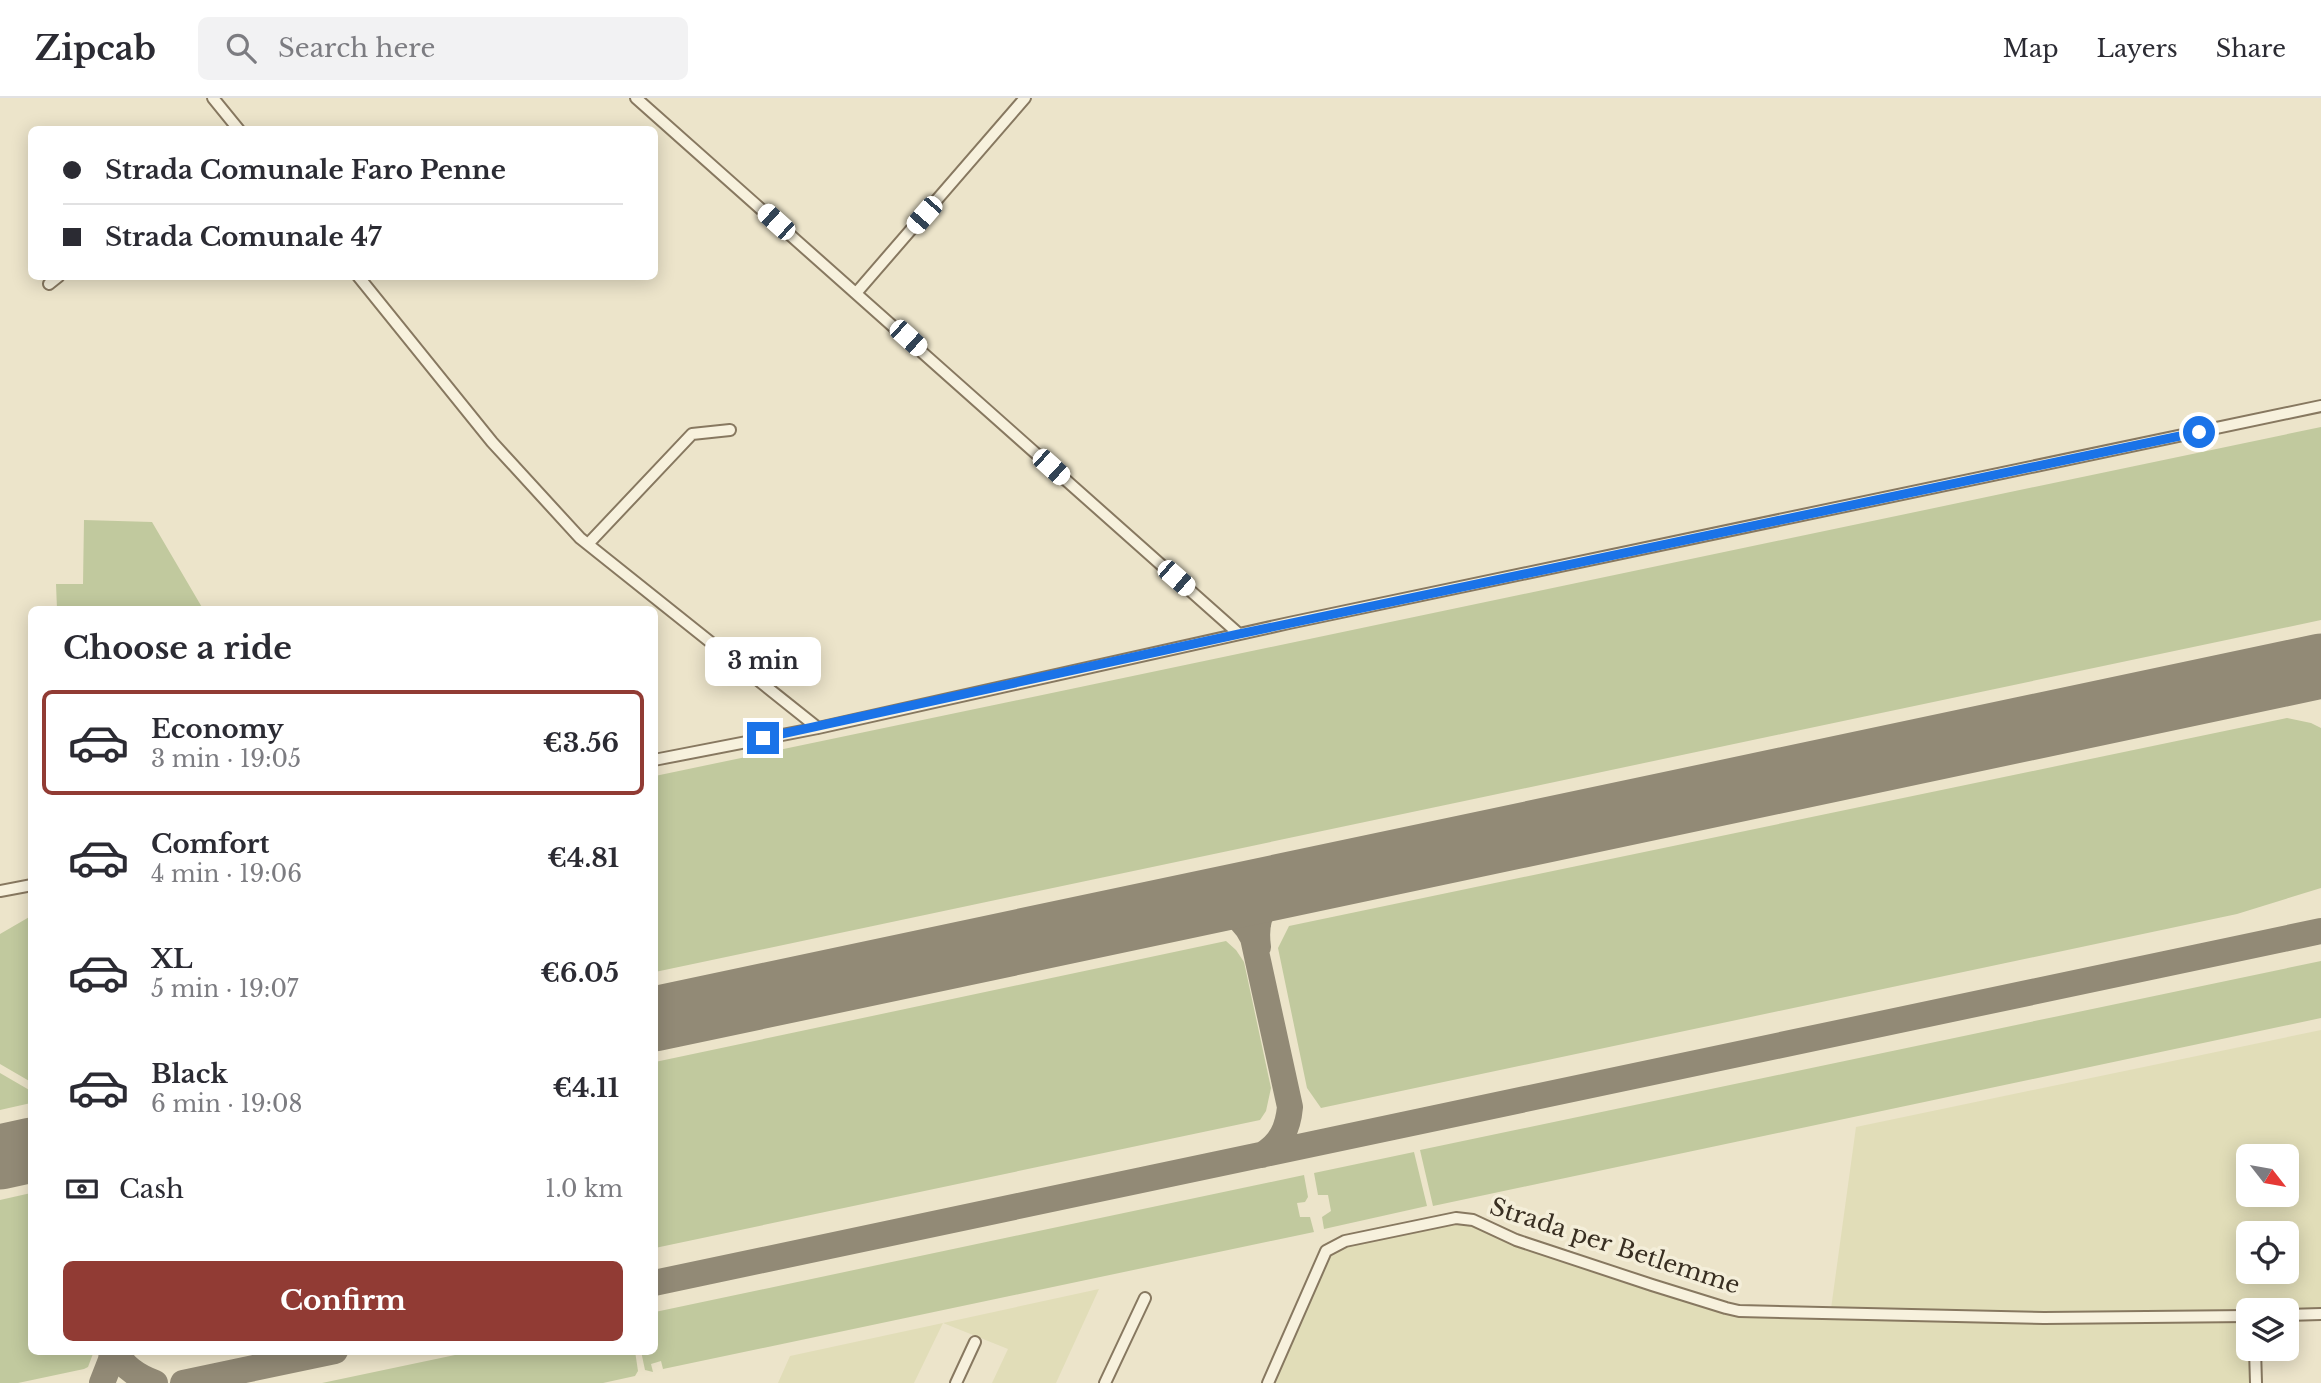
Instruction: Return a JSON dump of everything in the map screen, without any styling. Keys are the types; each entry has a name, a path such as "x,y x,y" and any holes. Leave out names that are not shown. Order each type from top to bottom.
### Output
{"street":[{"path":"213,98 236,126"},
{"path":"636,98 1239,634"},
{"path":"857,292 1026,98"},
{"path":"49,284 54,280"},
{"path":"361,280 492,442 588,544 818,728"},
{"path":"658,759 818,728 1239,634 2321,406"},
{"path":"588,544 692,434 730,430"},
{"path":"0,891 28,886"},
{"name":"Strada per Betlemme","path":"1268,1383 1326,1251 1345,1241 1456,1218 1466,1219 1516,1240 1579,1261 1739,1311 2043,1318 2236,1316"},
{"path":"1105,1383 1145,1298"},
{"path":"2299,1315 2321,1314"},
{"path":"956,1383 975,1342"},
{"path":"2255,1361 2256,1383"}],"shaded area":[{"path":"2321,1030 2321,1310 2299,1310 2299,1298 2236,1298 2236,1361 2250,1361 2251,1383 1274,1383 1326,1261 1336,1247 1461,1221 1730,1313 1830,1316 1856,1127"},
{"path":"1099,1289 1056,1383 992,1383 1008,1349 943,1323"},
{"path":"943,1323 914,1383 778,1383 790,1356"}],"green space":[{"path":"2321,427 2321,620 658,971 658,775"},
{"path":"84,520 152,522 201,606 57,606 56,584 83,584"},
{"path":"2287,718 2321,728 2321,888 2237,914 1321,1108 1307,1088 1278,948 1289,926"},
{"path":"28,918 28,1080 0,1064 0,934"},
{"path":"1226,941 1244,962 1271,1088 1266,1111 1260,1120 658,1247 658,1061"},
{"path":"2321,961 2321,1018 1433,1206 1420,1150"},
{"path":"0,1073 28,1089 28,1104 0,1110"},
{"path":"1414,1152 1427,1206 1324,1229 1322,1217 1331,1211 1328,1195 1318,1195 1314,1173"},
{"path":"1304,1175 1308,1197 1305,1202 1297,1203 1300,1217 1310,1217 1314,1232 663,1369 661,1361 651,1364 653,1372 645,1370 642,1355 658,1355 658,1311"},
{"path":"28,1194 28,1355 92,1355 88,1367 18,1383 0,1383 0,1200"},
{"path":"455,1355 636,1355 638,1371 635,1376 603,1383 322,1383"}],"taxiway":[{"path":"2302,670 2321,672"},
{"path":"1258,947 1257,932 1263,910 1277,896 1311,880"},
{"path":"1182,907 1224,910 1240,920 1253,938 1290,1107 1282,1135 1274,1146 1262,1155"},
{"path":"658,1282 2321,931"},
{"path":"0,1157 28,1158"},
{"path":"102,1383 112,1355"},
{"path":"119,1355 132,1371 155,1383"},
{"path":"183,1383 316,1355"}],"runway":[{"path":"658,1018 2321,666"},
{"path":"0,1157 28,1151"}],"route":[{"path":"763,738 1239,634 2199,432"}]}
